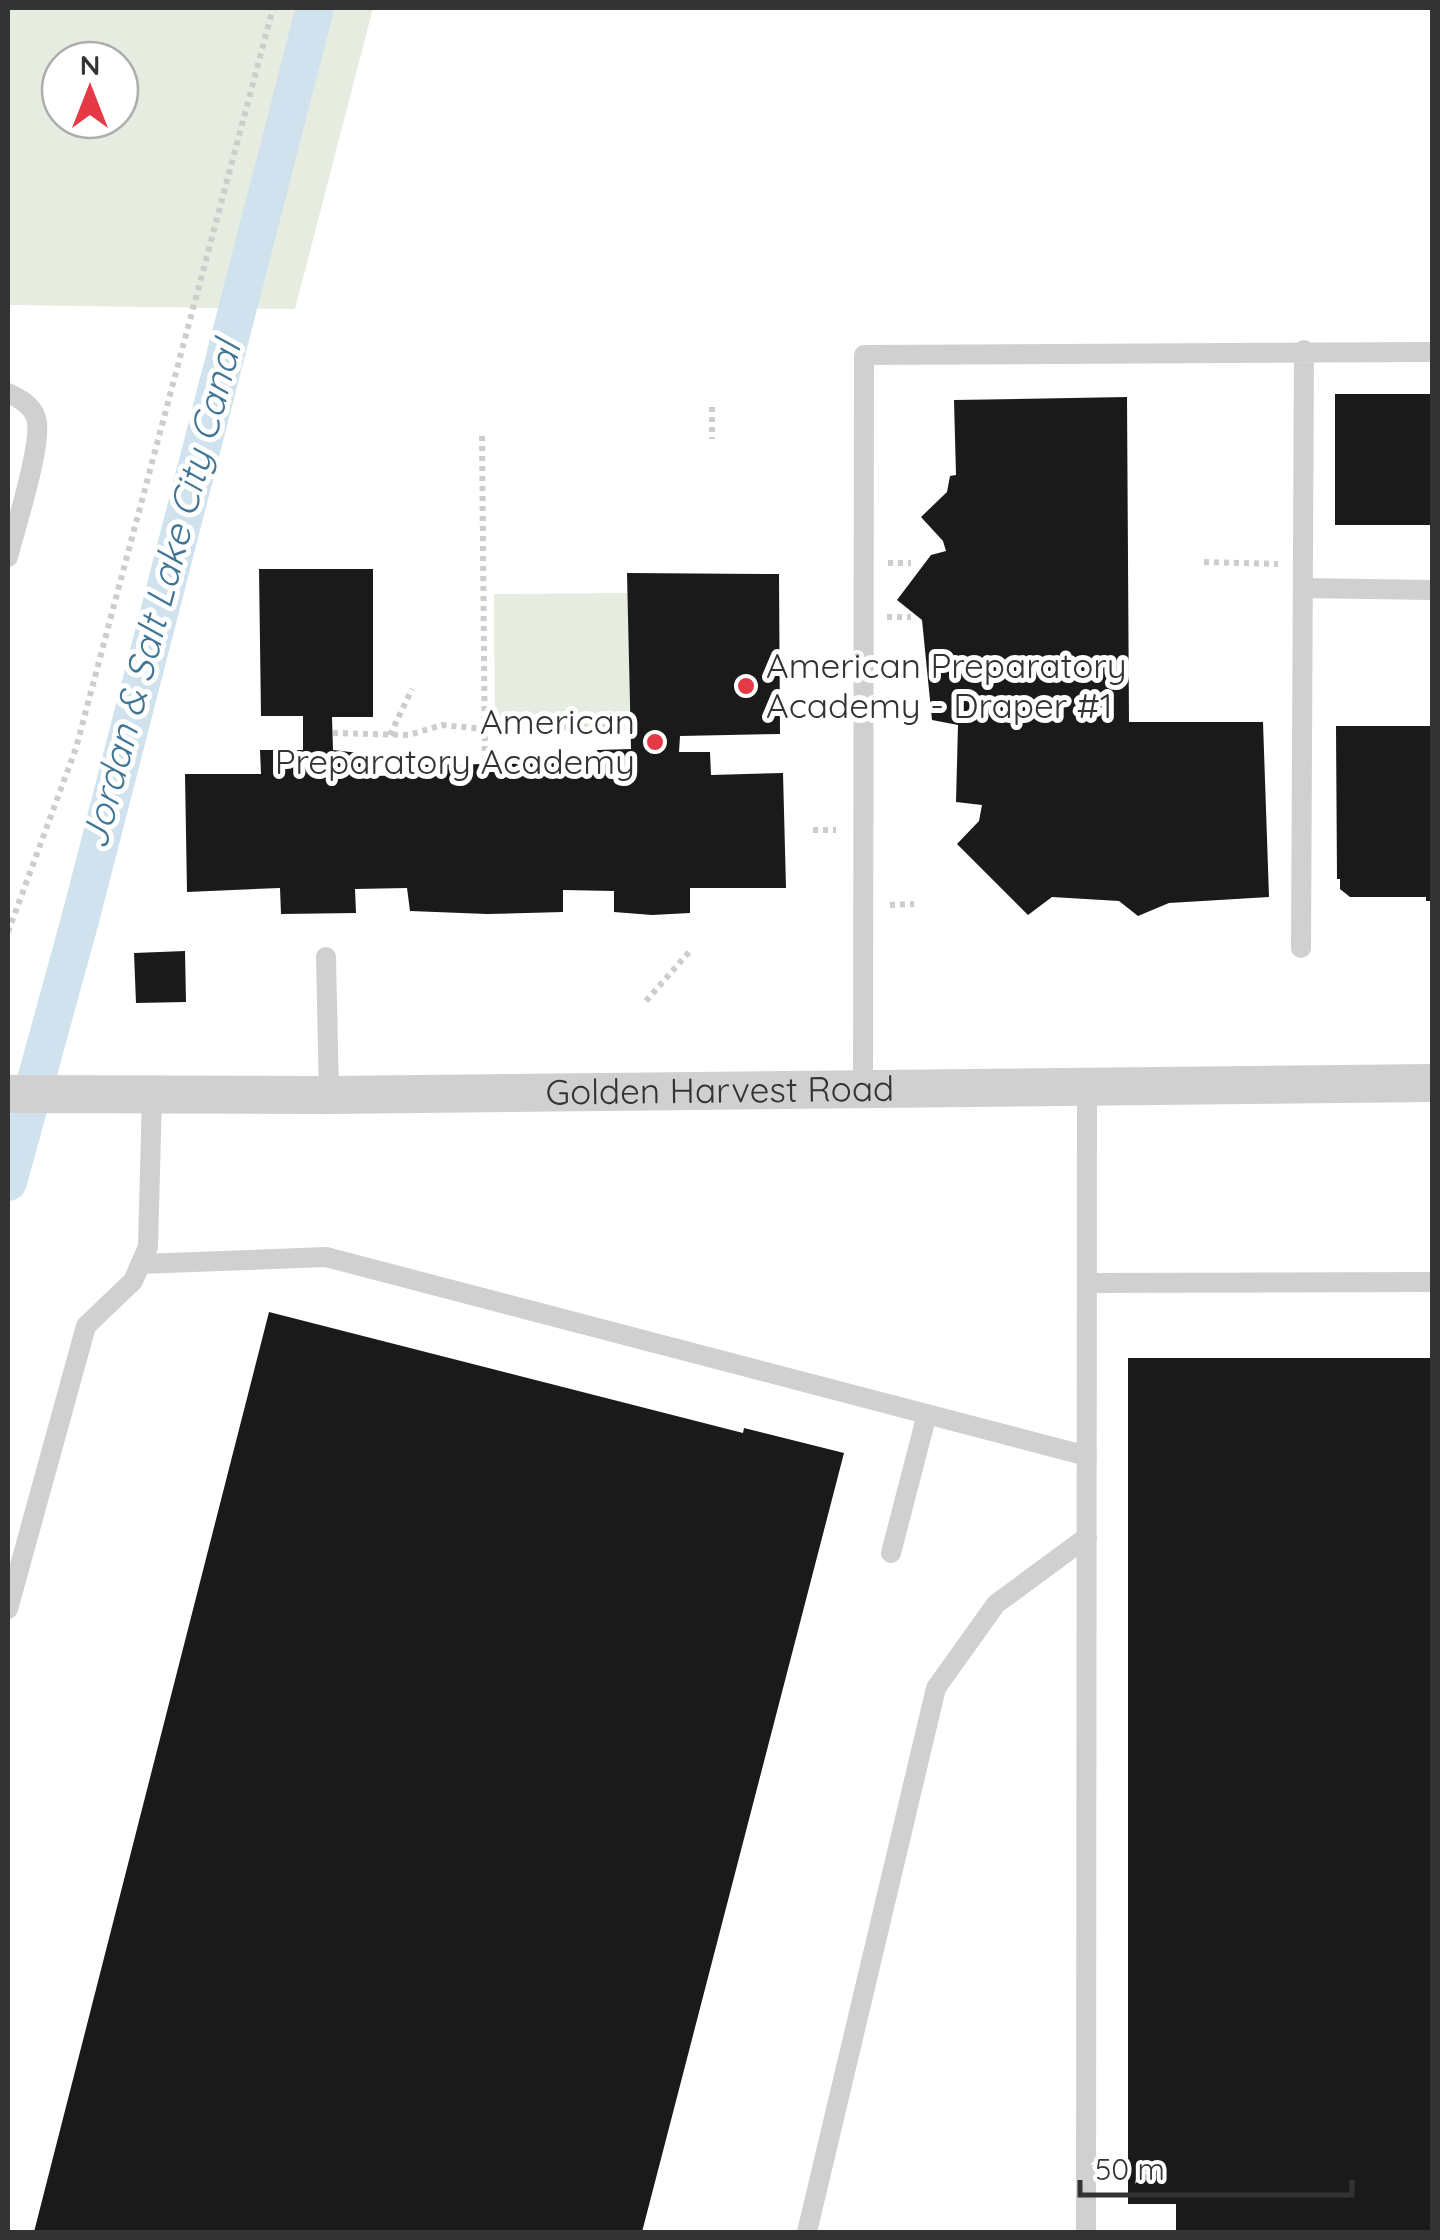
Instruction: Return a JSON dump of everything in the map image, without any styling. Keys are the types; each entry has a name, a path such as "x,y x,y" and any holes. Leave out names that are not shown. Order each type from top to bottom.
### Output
{"street":[{"name":"Golden Harvest Road","path":"8,1094 1432,1082"}],"lane":[{"path":"1302,948 1304,350"},
{"path":"863,1088 864,355 1432,352"},
{"path":"8,392 32,407 38,422 8,556"},
{"path":"1303,588 1432,590"},
{"path":"326,957 329,1094"},
{"path":"1086,2232 1087,1086"},
{"path":"8,1610 86,1326 134,1281 148,1247 152,1095"},
{"path":"140,1264 326,1258 1087,1456"},
{"path":"1087,1283 1432,1282"},
{"path":"890,1552 928,1414"},
{"path":"806,2232 936,1688 996,1604 1087,1537"}],"path":[{"path":"8,932 76,748 273,8"},
{"path":"712,406 712,439"},
{"path":"482,436 485,766"},
{"path":"1204,562 1303,565"},
{"path":"390,735 412,689"},
{"path":"333,733 409,736 442,724 484,729 630,727"},
{"path":"646,1001 689,952"}],"shaded area":[{"path":"8,8 373,8 295,309 8,305"},
{"path":"628,593 630,727 495,728 494,594"}],"building":[{"path":"1335,394 1432,394 1432,525 1335,525"},
{"path":"1127,397 1129,722 1263,722 1269,897 1169,903 1138,916 1119,901 1052,897 1028,915 957,844 979,821 982,805 956,802 958,725 932,720 922,620 897,600 931,555 946,551 943,541 921,517 947,492 950,476 956,475 954,400"},
{"name":"American Preparatory Academy","path":"259,569 373,569 373,717 332,717 333,750 376,755 376,776 407,775 409,765 567,763 564,773 595,773 597,750 631,749 627,573 779,574 780,734 680,736 679,752 710,752 711,775 783,773 786,888 690,888 690,913 652,915 614,912 614,891 563,890 563,912 487,914 410,911 407,888 355,889 356,913 281,914 280,888 187,892 185,774 261,774 260,750 303,750 303,716 261,716"},
{"path":"1336,726 1432,726 1432,901 1426,901 1426,897 1350,897 1340,889"},
{"path":"185,951 186,1002 136,1003 134,953"},
{"path":"269,1312 743,1433 744,1428 844,1453 642,2232 34,2232"},
{"path":"1128,1358 1432,1358 1432,2232 1176,2232 1176,2204 1128,2204"}],"waterway":[{"name":"Jordan & Salt Lake City Canal","path":"8,1182 80,920 315,8"}],"place":[{"name":"American Preparatory Academy - Draper #1","path":"746,686"},
{"name":"American Preparatory Academy","path":"655,742"}]}
